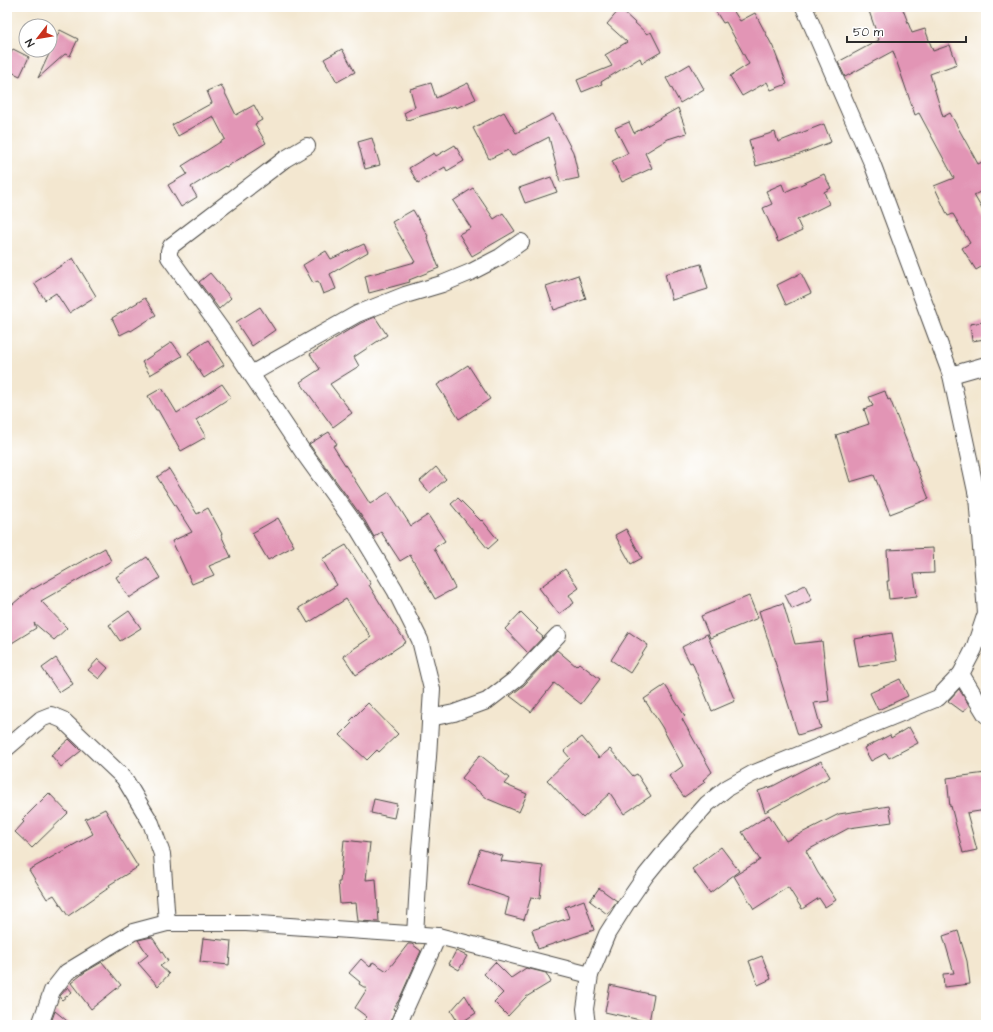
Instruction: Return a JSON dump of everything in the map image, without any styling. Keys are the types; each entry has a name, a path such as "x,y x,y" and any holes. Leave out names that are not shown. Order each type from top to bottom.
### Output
{"street":[{"path":"587,1025 585,1009 590,975 607,934 646,875 707,804 727,788 752,774 938,698 961,674 980,650 986,613 977,496 951,375 872,163 804,7"},
{"path":"307,146 285,159 171,246 169,257 221,329 303,452 357,527 395,590 420,640 432,689 415,934"},
{"path":"251,374 356,314 405,295 442,284 471,272 500,257 521,242"},
{"path":"951,375 986,365"},
{"path":"430,718 454,713 487,701 517,678 558,635"},
{"path":"961,674 986,715"},
{"path":"7,748 41,719 51,716 63,720 124,778 151,823 162,854 167,924"},
{"path":"40,1025 52,990 67,972 133,932 167,924 246,923 438,936 590,975"},
{"path":"398,1025 438,936"}],"building":[{"path":"713,7 731,7 740,21 755,13 773,47 787,84 771,90 767,82 742,96 730,76 749,64 726,22 723,23"},
{"path":"879,7 902,7 912,33 925,29 933,51 950,45 957,64 930,74 943,117 950,113 978,164 986,160 986,189 974,195 986,216 986,264 976,270 962,248 970,243 953,214 948,216 934,186 954,178 919,113 915,115 893,51 845,77 838,62 879,40 869,11"},
{"path":"620,9 647,34 651,32 661,52 642,63 640,58 601,82 602,84 582,92 577,80 612,66 605,55 627,42 607,24"},
{"path":"60,30 78,39 70,56 65,54 38,78 47,58 58,58 58,34"},
{"path":"13,49 18,52 18,58 29,58 20,76 7,70 7,61"},
{"path":"342,49 355,72 337,82 324,59"},
{"path":"690,64 704,89 680,103 666,78"},
{"path":"431,83 436,98 468,83 476,99 456,108 455,106 407,120 404,113 415,107 410,89"},
{"path":"221,85 236,115 254,105 262,120 255,124 266,143 191,187 197,197 181,207 168,185 187,174 182,166 225,139 213,116 178,136 172,125 212,103 207,91"},
{"path":"678,108 687,133 668,139 645,153 652,168 622,182 612,161 628,153 615,128 629,122 634,133"},
{"path":"504,112 516,133 553,114 573,152 579,178 560,182 549,137 512,156 508,150 489,159 473,128"},
{"path":"824,124 831,142 800,154 756,166 749,140 775,132 778,142"},
{"path":"372,138 380,165 365,169 358,142"},
{"path":"455,145 464,161 447,171 445,167 418,183 409,168 434,153 436,156"},
{"path":"824,174 831,188 824,192 829,204 797,220 802,231 778,242 763,208 772,204 766,191 782,184 785,192"},
{"path":"551,177 557,192 525,203 519,188"},
{"path":"473,188 494,219 503,213 515,231 472,256 459,234 471,228 453,201"},
{"path":"413,210 428,236 427,237 439,268 409,280 410,282 369,293 365,276 415,262 392,222"},
{"path":"364,244 368,252 330,274 336,289 323,294 318,281 313,283 303,265 326,251 331,259"},
{"path":"73,258 96,296 69,313 56,293 45,300 34,283"},
{"path":"701,264 708,289 672,300 665,274"},
{"path":"210,273 231,298 219,309 199,282"},
{"path":"801,273 811,293 786,305 777,285"},
{"path":"578,275 586,299 554,310 546,286"},
{"path":"145,298 156,315 131,331 130,330 120,335 112,318"},
{"path":"260,307 275,330 252,346 236,322"},
{"path":"375,317 387,335 354,357 359,366 330,384 352,413 333,427 300,382 320,369 310,354 361,323"},
{"path":"983,322 985,339 972,341 970,324"},
{"path":"208,340 224,365 204,378 188,353"},
{"path":"172,342 182,356 150,375 142,362"},
{"path":"468,365 490,399 459,419 437,385"},
{"path":"222,384 231,397 196,420 206,437 181,451 158,410 156,410 148,396 162,388 177,413"},
{"path":"885,391 888,400 890,399 929,499 890,514 874,475 850,482 836,435 869,424 864,409 873,406 869,397"},
{"path":"329,432 337,444 333,446 370,504 389,492 411,526 428,515 445,541 434,548 455,588 435,599 410,555 400,561 381,532 374,537 365,521 309,444"},
{"path":"436,467 446,479 430,493 420,481"},
{"path":"169,469 197,514 208,508 222,534 221,535 231,557 209,566 214,575 192,584 172,541 192,532 157,477"},
{"path":"458,498 481,521 482,520 498,540 488,549 451,504"},
{"path":"278,518 294,546 268,560 252,533"},
{"path":"626,529 642,558 631,564 615,535"},
{"path":"346,545 371,584 369,585 386,613 406,642 356,675 343,656 371,637 346,599 308,623 299,608 337,585 322,559"},
{"path":"105,548 111,561 41,601 67,628 54,640 34,623 36,628 7,646 7,609 32,588 33,589"},
{"path":"933,548 934,573 914,574 917,596 889,599 887,581 889,581 887,550"},
{"path":"147,557 160,578 129,598 116,577"},
{"path":"565,569 579,588 569,595 574,603 559,614 539,588"},
{"path":"805,585 812,600 792,609 785,595"},
{"path":"749,596 758,618 710,638 701,616"},
{"path":"783,603 795,644 822,641 829,701 814,703 821,728 798,735 759,611"},
{"path":"129,611 141,628 120,641 109,625"},
{"path":"521,612 538,629 536,631 543,637 528,653 505,629"},
{"path":"629,632 648,645 630,673 611,660"},
{"path":"892,633 897,661 859,667 854,639"},
{"path":"707,634 735,701 712,711 692,662 690,663 682,647"},
{"path":"557,650 576,666 579,663 600,679 581,704 554,683 531,712 510,696 524,685"},
{"path":"56,658 73,684 59,693 42,668"},
{"path":"98,659 108,668 99,679 88,670"},
{"path":"900,679 908,696 878,710 870,693"},
{"path":"665,685 685,716 682,719 712,772 703,780 705,782 684,797 669,776 683,766 662,727 644,699"},
{"path":"959,689 969,705 963,712 948,701"},
{"path":"368,703 398,734 379,752 377,750 367,760 340,735 352,723 350,721"},
{"path":"909,727 918,743 889,758 886,753 871,761 864,748 890,735 891,738"},
{"path":"582,737 599,758 610,749 633,776 637,774 651,796 624,814 610,793 583,818 547,780 570,758 564,751"},
{"path":"69,739 81,751 61,767 51,755"},
{"path":"480,755 509,778 504,784 527,794 519,812 488,799 462,778"},
{"path":"821,761 830,777 765,812 758,791 773,786"},
{"path":"986,773 986,810 967,813 977,850 963,853 951,806 950,807 947,778"},
{"path":"49,793 68,813 32,848 15,832 24,822 22,820"},
{"path":"374,799 397,804 394,818 371,813"},
{"path":"889,806 892,822 849,828 806,851 818,873 836,900 825,907 819,898 802,909 788,887 754,909 734,876 760,860 742,832 769,815 786,841 839,814"},
{"path":"105,809 138,867 109,885 110,887 68,916 54,895 47,899 29,870 93,834 85,819"},
{"path":"344,840 370,843 366,880 376,879 379,922 358,921 356,903 340,904 338,882 340,882"},
{"path":"721,847 739,871 710,893 692,869"},
{"path":"480,849 503,856 501,861 543,866 540,898 531,897 524,920 505,915 509,898 468,884"},
{"path":"599,888 617,901 607,914 590,901"},
{"path":"584,900 594,930 538,949 532,930 569,918 565,907"},
{"path":"958,931 967,961 970,984 944,987 943,974 954,973 943,936"},
{"path":"152,937 168,961 160,966 169,974 158,986 138,963 148,955 138,940"},
{"path":"203,938 231,941 229,965 200,962"},
{"path":"408,944 412,944 421,951 399,1000 393,1009 395,1010 389,1025 359,1025 367,1017 355,1008 367,989 359,984 360,982 349,973 361,959 370,967 373,962 387,971"},
{"path":"456,951 467,956 459,970 449,964"},
{"path":"762,956 771,979 758,985 749,961"},
{"path":"102,962 121,985 91,1009 71,983 85,972"},
{"path":"495,962 511,978 526,968 546,973 551,982 526,997 508,1016 494,1002 503,993 484,974"},
{"path":"610,985 654,995 649,1022 605,1012"},
{"path":"68,987 72,992 62,1000 60,996"},
{"path":"465,995 476,1013 459,1024 451,1011"},
{"path":"55,1011 72,1025 50,1025"}]}
